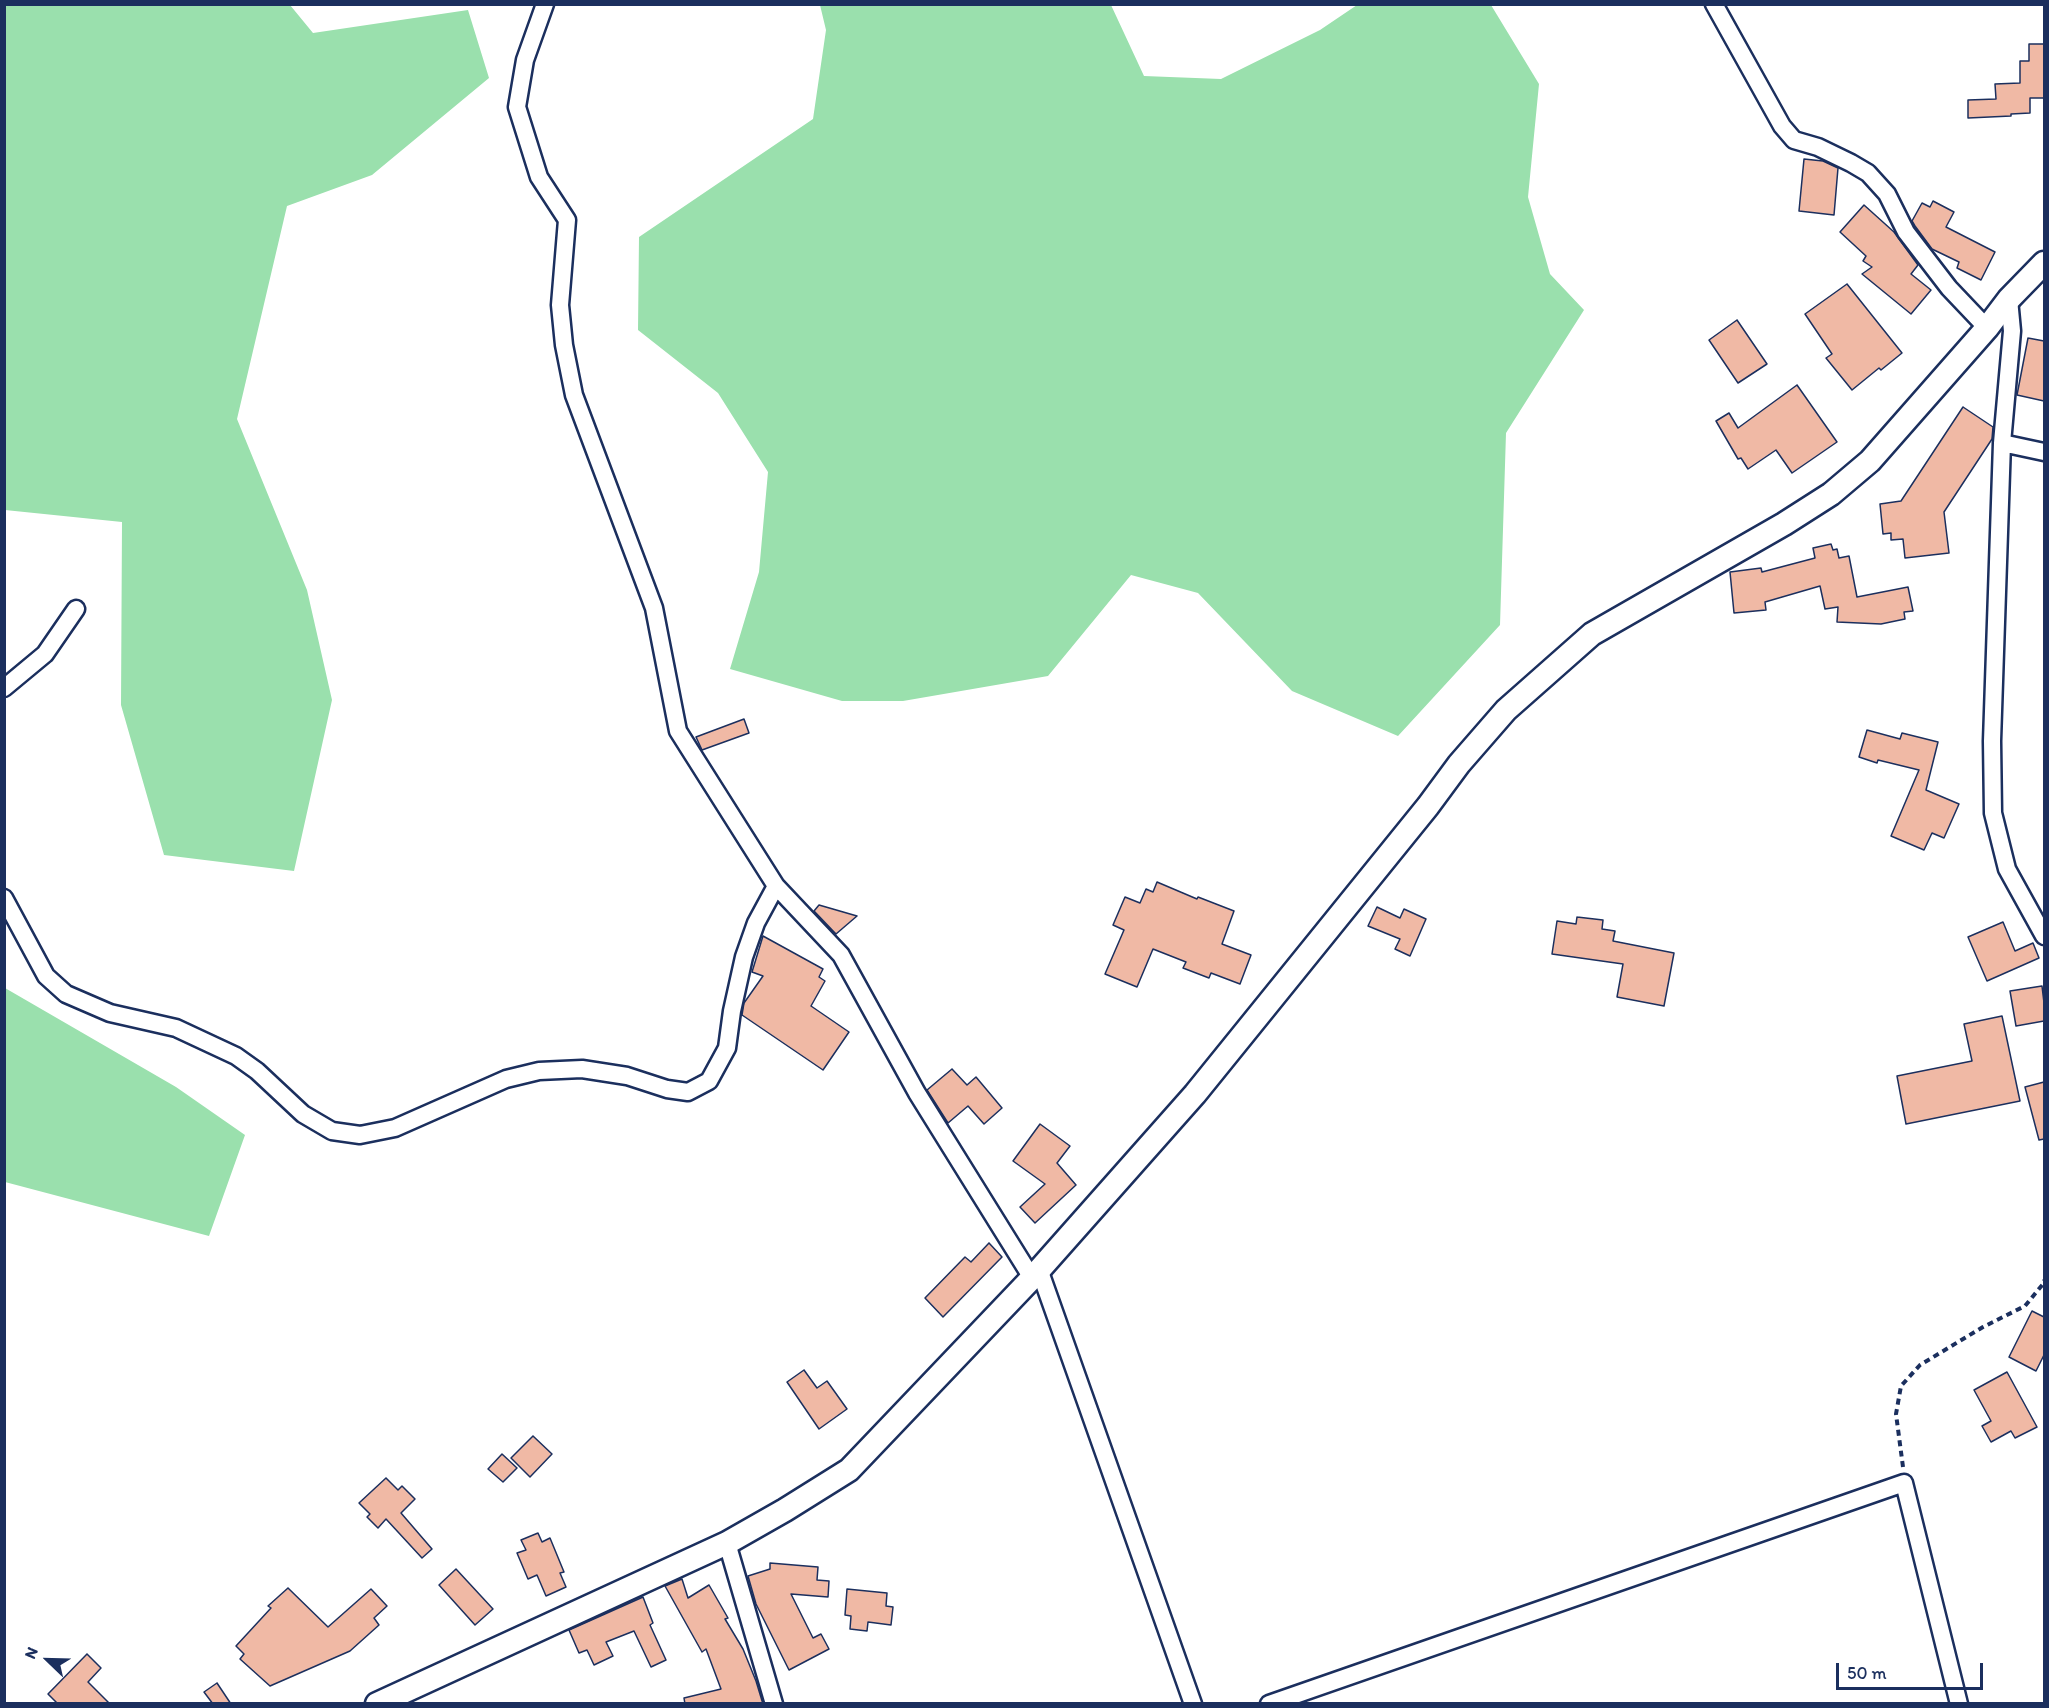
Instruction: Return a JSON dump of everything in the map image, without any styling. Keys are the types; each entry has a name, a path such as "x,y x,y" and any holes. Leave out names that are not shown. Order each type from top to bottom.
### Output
{"street":[{"path":"545,4 525,60 517,106 539,177 567,220 560,305 564,345 574,395 654,608 678,731 776,886 841,956 917,1094 1035,1274 1193,1704"},
{"path":"1714,4 1782,126 1794,140 1818,147 1868,173 1887,194 1906,232 1949,288 1987,328"},
{"path":"377,1704 727,1543 849,1470 1035,1274 1195,1094 1428,806 1459,764 1506,710 1592,634 1831,495 1870,460 1987,328 2009,299 2044,263"},
{"path":"2009,299 2012,331 2002,443 1992,741 1993,813 2007,869 2044,936"},
{"path":"2002,443 2044,452"},
{"path":"4,688 45,654 76,609"},
{"path":"4,898 46,976 66,994 111,1013 176,1029 236,1056 257,1071 303,1114 332,1131 360,1135 395,1128 506,1079 539,1071 582,1069 627,1076 667,1089 688,1092 709,1081 727,1048 732,1011 744,957 756,923 776,886"},
{"path":"1269,1704 1904,1483 1959,1704"},
{"path":"727,1543 774,1704"}],"path":[{"path":"1904,1483 1896,1414 1901,1386 1920,1365 1983,1327 2025,1306 2044,1280"}],"green space":[{"path":"5,4 290,5 313,33 468,10 489,78 372,175 287,206 237,419 307,590 332,700 294,871 164,855 121,705 122,522 5,510"},
{"path":"820,5 1111,5 1144,76 1221,79 1320,30 1357,5 1491,5 1539,84 1528,197 1550,274 1584,310 1506,433 1500,625 1398,736 1292,691 1198,593 1131,575 1048,676 903,701 842,701 730,669 759,572 768,472 718,393 638,330 639,237 813,119 826,30"},
{"path":"5,988 176,1087 245,1135 209,1236 5,1182"}],"building":[{"path":"2029,44 2044,44 2044,98 2030,98 2030,113 1968,118 1968,100 1996,99 1995,84 2020,83 2020,61 2029,61"},
{"path":"1804,159 1823,161 1838,168 1834,215 1799,211"},
{"path":"1933,201 1954,212 1946,227 1995,252 1981,280 1957,268 1959,262 1932,249 1915,226 1912,221 1922,203 1930,207"},
{"path":"1864,205 1894,232 1918,265 1911,274 1931,290 1911,314 1862,274 1872,267 1863,261 1866,256 1840,232"},
{"path":"1847,284 1902,353 1852,390 1826,358 1832,354 1805,314"},
{"path":"1737,320 1767,364 1738,383 1709,340"},
{"path":"2028,338 2044,341 2044,401 2017,395"},
{"path":"1797,385 1837,442 1792,473 1776,450 1748,469 1741,458 1738,459 1716,421 1729,413 1738,428"},
{"path":"1963,407 1993,427 1992,439 1944,512 1949,553 1905,558 1903,539 1891,540 1891,533 1883,534 1880,504 1901,501"},
{"path":"1831,544 1833,550 1837,549 1839,558 1849,556 1857,597 1908,587 1913,611 1904,612 1905,619 1881,624 1837,622 1838,607 1825,609 1820,586 1765,602 1766,610 1734,613 1730,572 1761,568 1762,572 1815,558 1813,548"},
{"path":"744,719 749,733 702,750 696,737"},
{"path":"1867,730 1900,739 1902,733 1938,742 1926,790 1959,804 1944,838 1932,833 1924,850 1891,836 1919,770 1878,760 1877,763 1859,757"},
{"path":"1157,882 1197,899 1198,897 1234,911 1222,944 1251,955 1240,984 1211,973 1209,978 1183,968 1186,962 1153,949 1137,987 1105,974 1124,930 1113,925 1125,897 1140,903 1146,889 1153,892"},
{"path":"819,905 857,916 836,934 814,911"},
{"path":"1377,907 1400,918 1404,909 1426,919 1410,956 1395,949 1400,939 1368,926"},
{"path":"1577,917 1603,920 1602,929 1615,931 1613,941 1674,953 1664,1006 1617,997 1623,964 1552,954 1557,921 1576,924"},
{"path":"2003,922 2015,951 2033,943 2039,958 1987,981 1968,937"},
{"path":"763,936 823,969 819,977 825,981 811,1006 849,1032 823,1070 742,1015 744,1003 763,976 752,972"},
{"path":"2042,986 2044,1021 2016,1026 2010,991"},
{"path":"2002,1016 2020,1101 1906,1124 1897,1076 1972,1061 1964,1024"},
{"path":"952,1069 967,1085 976,1077 1002,1108 984,1124 968,1106 948,1123 927,1090"},
{"path":"2044,1082 2044,1139 2039,1140 2025,1087"},
{"path":"1040,1124 1070,1146 1057,1163 1076,1185 1035,1223 1020,1207 1045,1184 1013,1161"},
{"path":"989,1243 1002,1257 943,1317 925,1298 965,1257 971,1262"},
{"path":"2032,1311 2044,1317 2044,1355 2036,1371 2009,1357"},
{"path":"804,1370 817,1388 827,1381 847,1409 819,1429 787,1382"},
{"path":"2007,1372 2037,1427 2015,1438 2011,1431 1991,1442 1982,1426 1991,1421 1974,1390"},
{"path":"533,1436 552,1454 530,1477 511,1458"},
{"path":"502,1454 517,1468 503,1482 488,1469"},
{"path":"386,1478 398,1490 402,1486 415,1499 401,1513 432,1549 422,1558 386,1519 378,1528 367,1517 370,1514 359,1503"},
{"path":"538,1533 542,1542 550,1538 564,1572 560,1573 566,1587 546,1596 537,1575 528,1579 517,1553 526,1550 521,1540"},
{"path":"770,1563 818,1567 817,1580 829,1581 828,1597 791,1594 813,1638 821,1634 829,1649 789,1670 756,1604 748,1576 770,1569"},
{"path":"456,1569 493,1609 475,1625 439,1585"},
{"path":"682,1579 688,1598 709,1585 728,1618 725,1619 743,1649 763,1704 685,1704 684,1698 721,1689 706,1649 702,1652 665,1586"},
{"path":"288,1588 328,1627 371,1589 387,1606 374,1618 379,1625 350,1651 270,1686 240,1659 244,1654 236,1646 271,1608 268,1606"},
{"path":"847,1589 887,1593 886,1606 893,1607 891,1625 868,1622 867,1631 850,1629 851,1616 845,1615"},
{"path":"643,1597 653,1623 650,1625 666,1660 651,1667 634,1631 606,1642 613,1656 594,1665 587,1650 579,1653 569,1630"},
{"path":"87,1654 101,1668 88,1682 110,1704 58,1704 48,1694"},
{"path":"217,1683 231,1704 213,1704 204,1692"}]}
